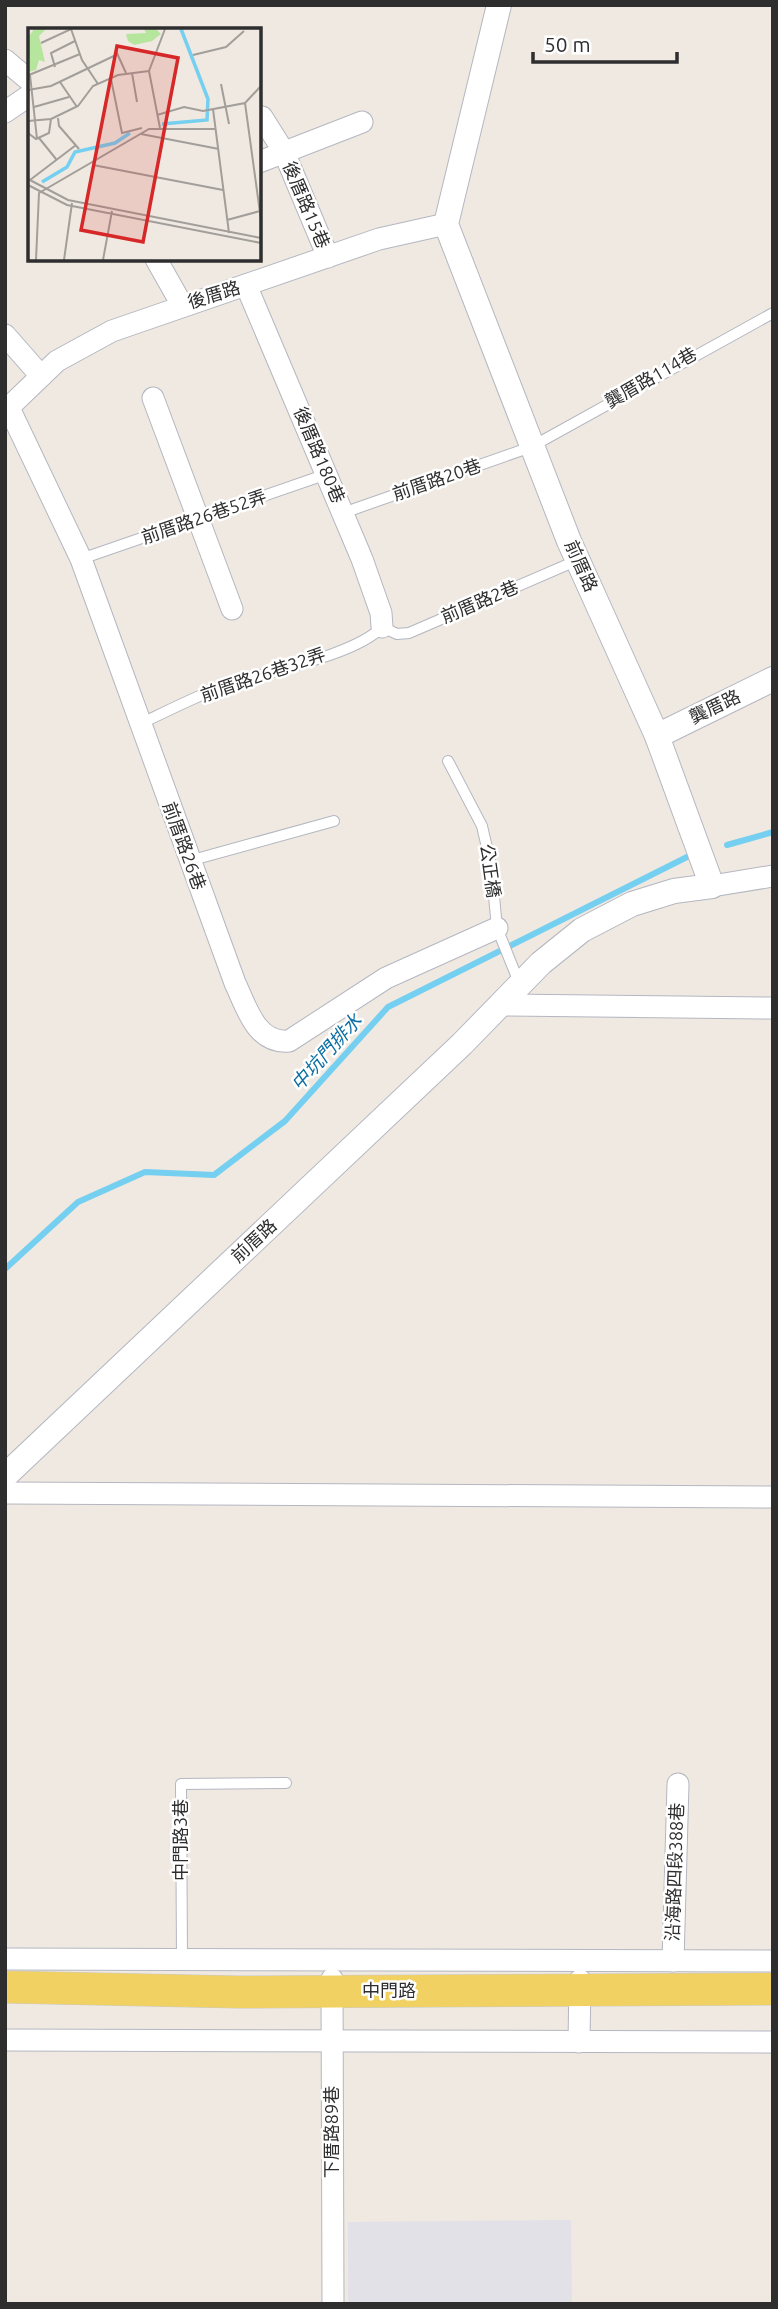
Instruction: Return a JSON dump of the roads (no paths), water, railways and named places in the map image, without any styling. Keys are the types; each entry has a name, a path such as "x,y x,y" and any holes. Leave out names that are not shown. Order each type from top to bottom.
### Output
{"main road":[{"name":"中門路","path":"5,2007 332,1999 580,1986 773,1989"},
{"name":"中門路","path":"580,1986 773,2007"},
{"name":"中門路","path":"5,1987 332,1999"}],"street":[{"path":"446,224 499,5"},
{"path":"5,60 28,80"},
{"path":"5,112 28,96"},
{"name":"後厝路15巷","path":"262,117 284,152 328,257"},
{"path":"261,161 362,122"},
{"name":"後厝路","path":"7,409 57,360 82,345 181,305 379,239 446,224"},
{"name":"前厝路","path":"5,1476 520,985 582,930 632,904 674,891 712,886 657,736 531,447 446,224"},
{"path":"157,261 181,305"},
{"name":"後厝路180巷","path":"246,285 366,569 381,612 382,626"},
{"path":"5,335 41,376"},
{"path":"153,398 232,609"},
{"name":"前厝路26巷","path":"7,409 81,559 235,983 265,1038 275,1042 289,1041 408,967 500,934"},
{"name":"龔厝路","path":"657,736 773,679"},
{"path":"712,886 773,876"},
{"path":"503,1004 773,1008"},
{"path":"5,1493 773,1497"},
{"name":"沿海路四段388巷","path":"673,1961 678,1784"},
{"name":"中門路","path":"5,1959 332,1960 580,1986 673,1961 773,1961"},
{"name":"下厝路89巷","path":"332,1960 332,2304"},
{"path":"579,2042 580,1986"},
{"path":"5,2040 773,2042"}],"lane":[{"name":"龔厝路114巷","path":"531,447 773,313"},
{"name":"前厝路20巷","path":"343,513 531,447"},
{"name":"前厝路26巷52弄","path":"81,559 327,474"},
{"name":"前厝路2巷","path":"382,626 397,634 409,633 578,560"},
{"name":"前厝路26巷32弄","path":"142,723 218,688 312,660 373,636 382,626"},
{"name":"公正橋","path":"448,761 482,826 491,865 500,934 520,985"},
{"path":"189,861 334,821"},
{"name":"中門路3巷","path":"182,1959 181,1784 286,1783"}],"waterway":[{"name":"中坑門排水","path":"727,845 773,832"},
{"name":"中坑門排水","path":"5,1269 78,1202 145,1172 214,1175 285,1121 388,1007 687,857"}]}
